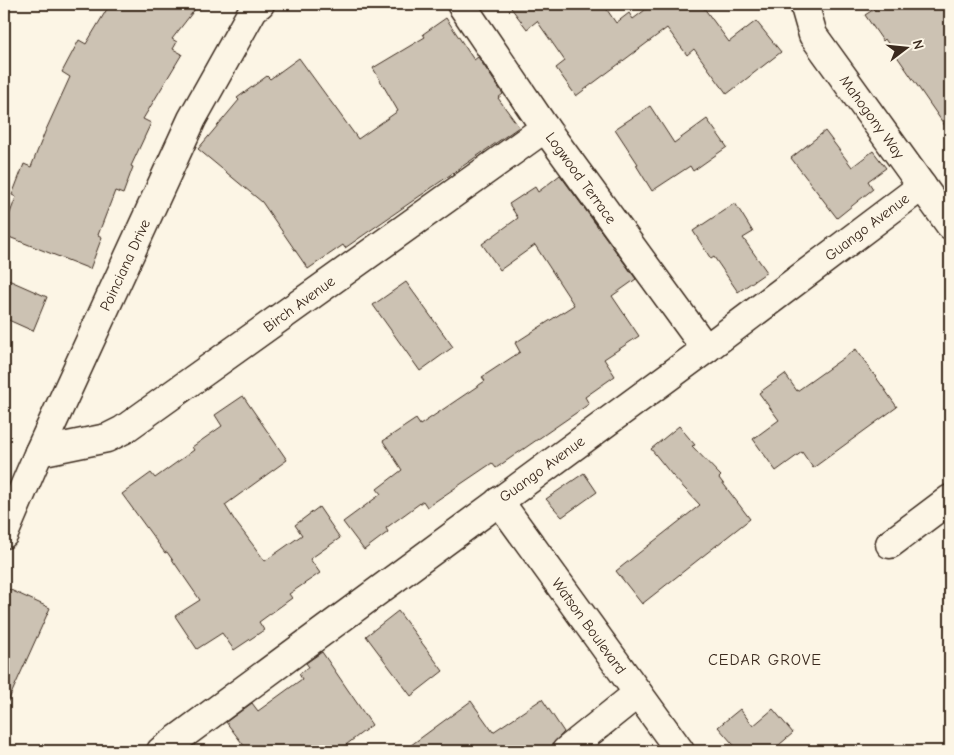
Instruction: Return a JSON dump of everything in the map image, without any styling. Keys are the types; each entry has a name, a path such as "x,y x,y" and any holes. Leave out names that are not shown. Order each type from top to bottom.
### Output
{"street":[{"name":"Poinciana Drive","path":"4,534 39,452 192,119 254,8 260,4"},
{"name":"Logwood Terrace","path":"460,4 545,128 706,349"},
{"name":"Mahogony Way","path":"806,4 805,7 813,35 950,225"},
{"name":"Birch Avenue","path":"39,452 107,438 123,430 545,128"},
{"name":"Guango Avenue","path":"161,751 706,349 922,186"},
{"path":"890,544 950,499"},
{"name":"Watson Boulevard","path":"499,501 680,751"},
{"path":"566,751 638,693"}],"building":[{"path":"110,4 199,4 172,39 177,42 173,49 182,54 143,119 151,123 131,166 133,167 123,194 115,191 98,235 102,237 90,269 4,235 4,229 16,197 12,195 24,164 31,167 70,77 62,72 79,40 86,44"},
{"path":"508,4 603,4 616,23 629,13 633,19 653,4 701,4 729,42 756,21 781,52 727,94 694,49 687,55 667,28 576,96 556,68 565,61 537,21 527,29"},
{"path":"882,4 950,4 950,133 885,39 883,41 865,15"},
{"path":"446,18 474,60 478,57 503,94 498,98 519,127 345,248 343,245 308,269 262,202 198,149 239,100 237,98 267,76 270,79 299,58 358,139 398,111 373,68 425,37 423,34"},
{"path":"650,106 674,143 707,119 727,147 693,171 690,166 652,191 636,165 638,164 615,129"},
{"path":"825,131 852,167 873,151 886,168 868,181 873,189 837,218 791,158"},
{"path":"560,175 636,279 612,296 639,336 604,359 615,376 585,397 589,404 496,468 492,463 427,507 423,501 386,528 388,532 364,550 343,522 381,494 377,489 402,470 383,441 416,419 420,425 485,381 482,377 520,352 515,343 574,305 535,245 500,270 482,244 518,218 509,204 535,187 538,192"},
{"path":"735,203 753,232 743,238 767,272 738,292 714,257 711,259 693,231"},
{"path":"4,278 47,297 33,331 4,318"},
{"path":"406,282 453,347 420,371 373,305"},
{"path":"856,349 897,407 813,468 802,452 776,471 753,439 779,420 759,393 785,374 797,391"},
{"path":"243,396 287,460 225,505 235,521 265,561 302,535 295,525 319,507 340,538 310,559 320,573 289,594 292,598 259,622 264,630 234,650 222,633 197,649 175,616 200,600 167,552 165,553 122,494 151,473 155,478 194,450 192,447 222,426 215,415"},
{"path":"679,426 695,445 692,446 721,476 719,478 750,519 642,604 616,571 700,505 651,449"},
{"path":"584,473 597,492 562,517 546,499"},
{"path":"4,587 50,608 4,710"},
{"path":"398,611 443,671 411,696 366,636"},
{"path":"322,652 372,725 338,751 248,751 226,722 252,703 258,711 302,679 299,674 309,667 306,663"},
{"path":"542,699 564,732 552,745 551,751 403,751 471,701 493,732"},
{"path":"740,709 753,726 773,709 793,733 772,751 739,751 718,727"}],"district":[{"name":"CEDAR GROVE","path":"765,659"}]}
